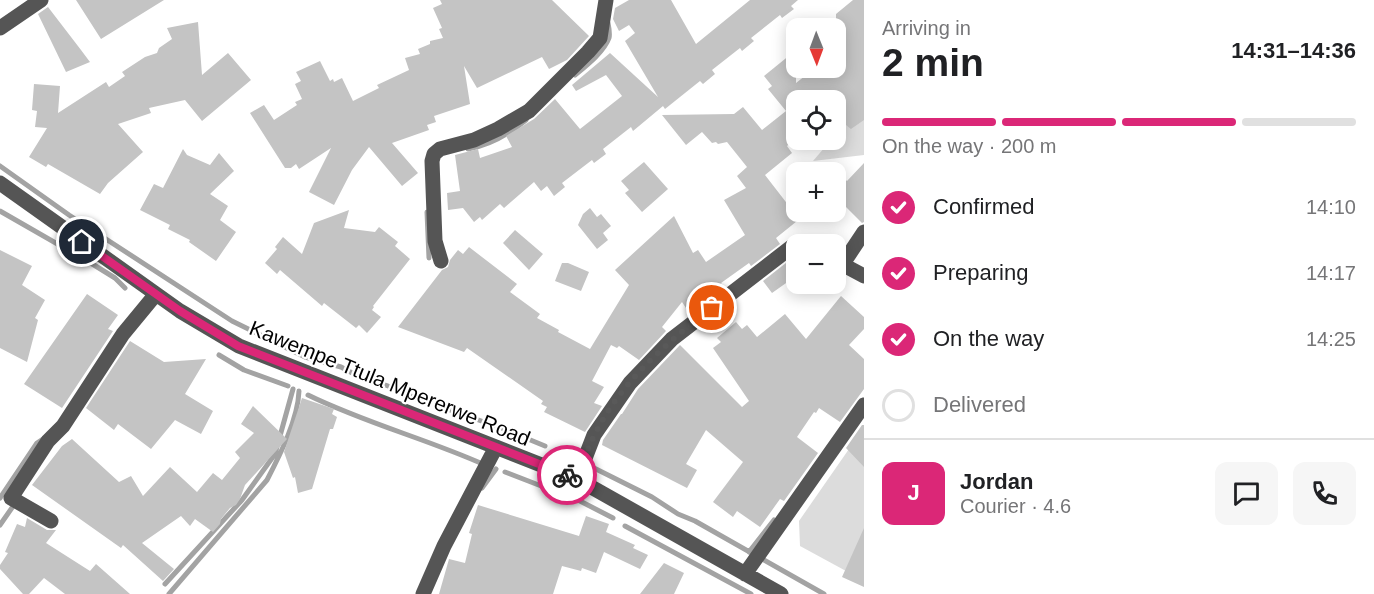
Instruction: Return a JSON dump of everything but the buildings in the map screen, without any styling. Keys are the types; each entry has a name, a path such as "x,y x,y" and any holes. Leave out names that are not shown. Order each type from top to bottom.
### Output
{"street":[{"path":"0,28 41,0"},
{"path":"441,261 435,241 432,161 434,154 440,149 474,140 529,111 600,38 606,0"},
{"name":"Kawempe Ttula Mpererwe Road","path":"0,183 180,311 238,346 577,479 782,594"},
{"path":"846,254 864,232"},
{"path":"577,479 594,435 609,410 630,383 672,339 786,250"},
{"path":"846,267 864,276"},
{"path":"51,521 11,498 48,441 63,426 123,334 156,294"},
{"path":"746,574 864,405"},
{"path":"423,594 444,546 496,447"}],"shaded area":[{"path":"864,102 864,155 813,161 822,150 846,150 846,123"},
{"path":"849,449 864,464 864,547 846,571 800,546 799,521"}],"waterway":[{"path":"575,75 607,43 608,23"},
{"path":"468,149 499,138 526,120"},
{"path":"0,166 69,215 232,321 305,357 341,367 356,375"},
{"path":"0,211 94,265 115,278 125,288"},
{"path":"427,212 429,258"},
{"path":"219,355 244,370 288,386"},
{"path":"374,381 388,386"},
{"path":"165,584 242,500 275,454 293,389"},
{"path":"169,594 267,480 292,425 299,391"},
{"path":"308,395 485,465"},
{"path":"411,396 427,404"},
{"path":"450,410 507,430"},
{"path":"0,498 37,443 43,439"},
{"path":"528,439 545,446"},
{"path":"560,453 577,460"},
{"path":"594,468 652,497 678,514 695,521 824,594"},
{"path":"482,488 496,469"},
{"path":"505,472 549,489"},
{"path":"560,493 613,518"},
{"path":"0,525 16,502"},
{"path":"749,552 774,520"},
{"path":"625,526 751,594"}],"way so far":[{"path":"567,475 577,479 594,435 609,410 630,383 672,339 712,308"}],"route":[{"path":"82,242 180,311 238,346 567,475"}]}
